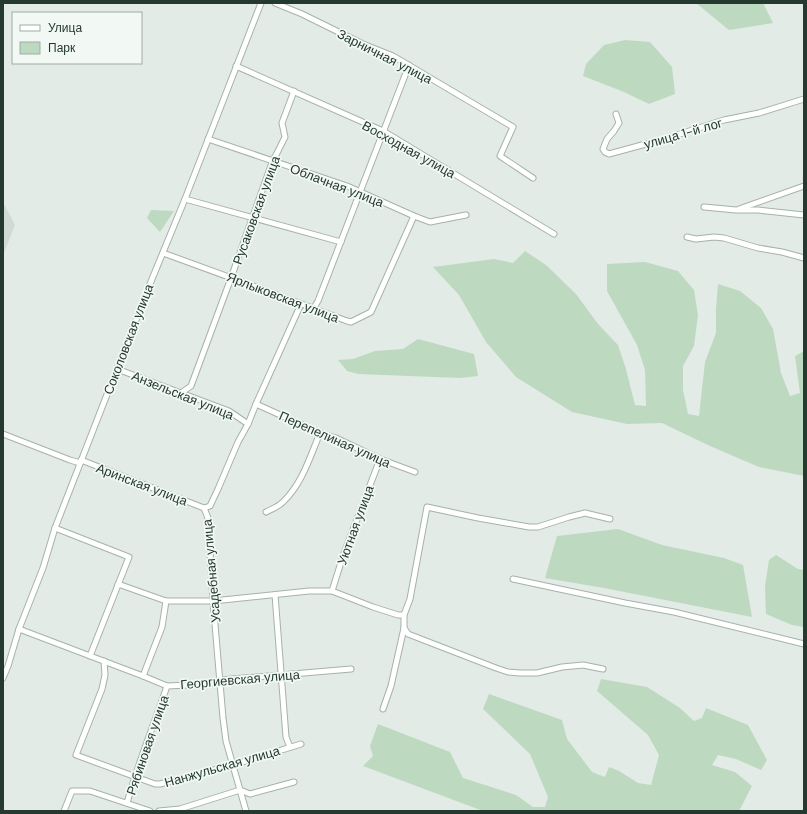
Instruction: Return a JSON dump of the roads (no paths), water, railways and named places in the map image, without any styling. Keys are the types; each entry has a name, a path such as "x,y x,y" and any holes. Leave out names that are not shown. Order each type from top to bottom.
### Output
{"street":[{"name":"Соколовская улица","path":"3,678 55,528 80,462 261,3"},
{"name":"Зарничная улица","path":"275,3 302,14 363,44 393,56 513,127 500,156 533,178"},
{"path":"313,308 318,301 409,65"},
{"name":"Восходная улица","path":"236,66 383,131 554,234"},
{"name":"Русаковская улица","path":"181,393 191,386 273,160 285,137 282,123 294,91"},
{"name":"улица 1-й лог","path":"616,114 618,123 614,131 607,139 603,149 609,154 658,142 724,120 759,113 804,99"},
{"name":"Облачная улица","path":"208,139 347,186 430,222 466,215"},
{"path":"736,210 804,186"},
{"path":"185,199 341,242"},
{"path":"704,207 736,210 758,210 804,215"},
{"name":"Ярлыковская улица","path":"163,253 351,322 371,312 414,216"},
{"path":"687,237 696,239 714,237 724,238 758,248 804,258"},
{"name":"Усадебная улица","path":"246,811 226,741 213,601 208,518 204,508 210,506 218,490 238,442 248,424 302,304"},
{"name":"Анзельская улица","path":"117,369 229,411 248,424"},
{"name":"Перепелиная улица","path":"256,404 320,433 336,438 380,459 415,472"},
{"path":"266,512 282,503 297,484 320,433"},
{"name":"Аринская улица","path":"3,434 70,460 80,462 204,508"},
{"name":"Уютная улица","path":"332,591 343,556 380,459"},
{"path":"383,709 391,686 404,628 404,615 410,599 428,507 529,527 538,527 585,513 610,518"},
{"path":"55,528 129,557 90,656"},
{"path":"513,579 674,612 804,644"},
{"path":"118,584 166,601 213,601 309,591 332,591 373,607 398,615 404,615"},
{"path":"275,595 286,737 290,747"},
{"path":"144,676 162,627 166,601"},
{"path":"404,628 408,634 508,672 537,673 562,667 583,665 603,669"},
{"name":"Георгиевская улица","path":"19,629 167,686 210,684 220,680 351,669"},
{"name":"Нанжульская улица","path":"104,661 105,675 102,689 76,755 155,784 160,784 233,765 301,744"},
{"name":"Рябиновая улица","path":"127,803 167,686"},
{"path":"159,811 180,809 240,790 250,794 294,782"},
{"path":"64,811 72,790 90,791 150,811"}]}
